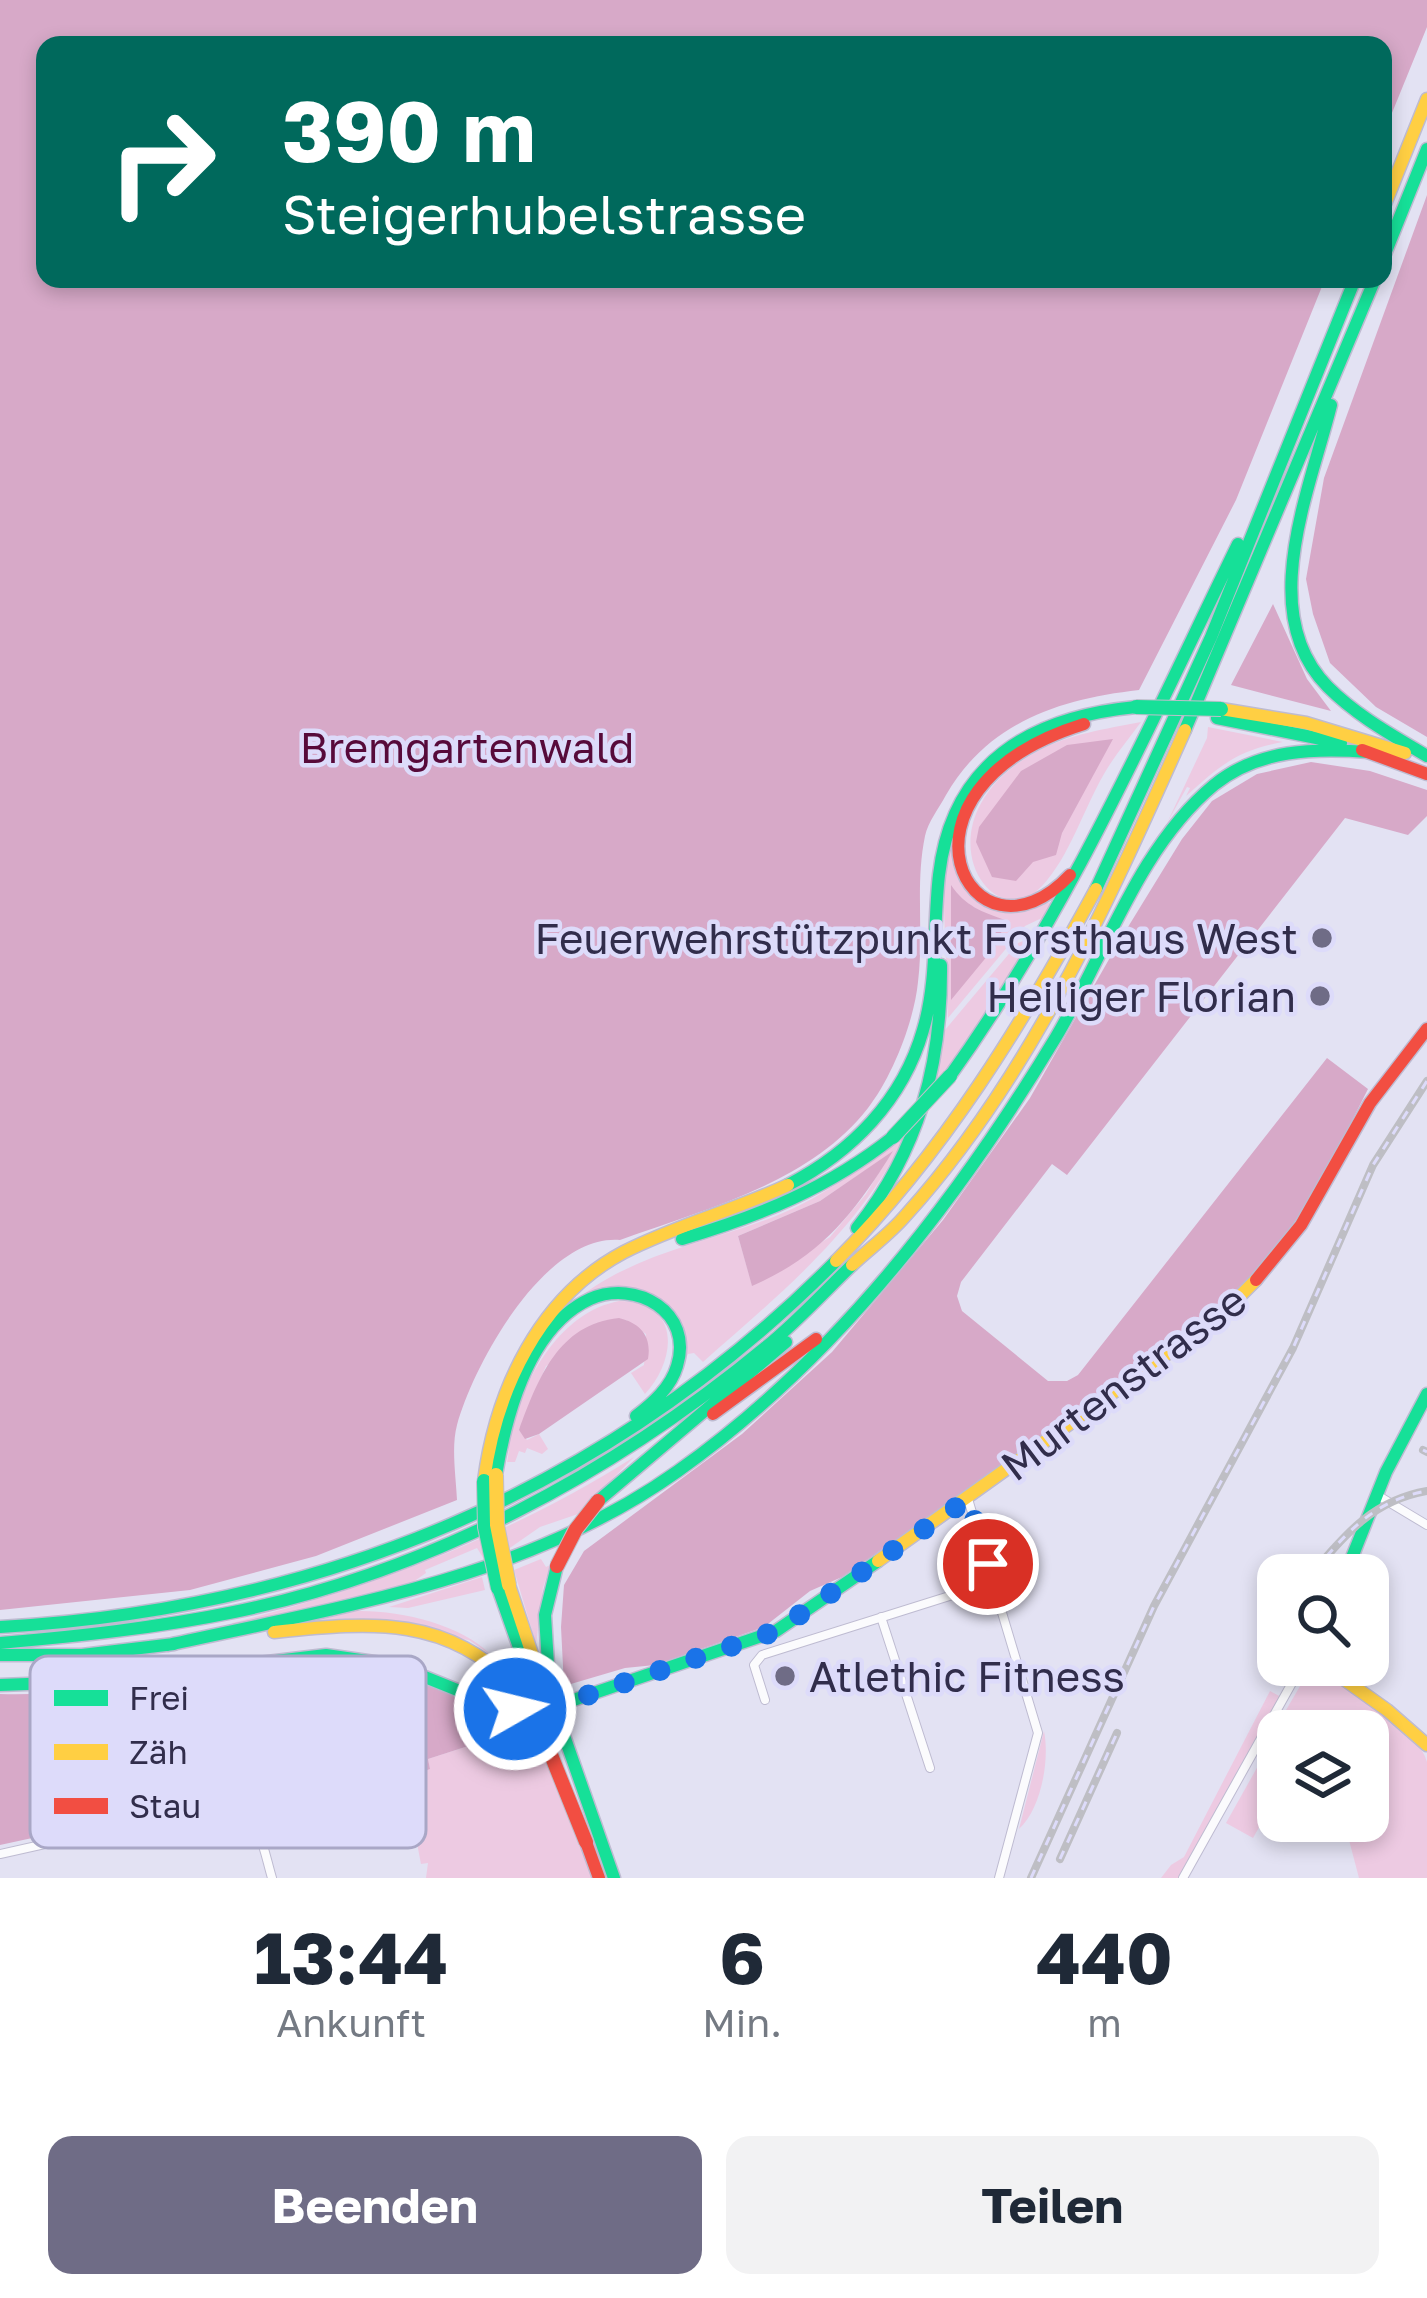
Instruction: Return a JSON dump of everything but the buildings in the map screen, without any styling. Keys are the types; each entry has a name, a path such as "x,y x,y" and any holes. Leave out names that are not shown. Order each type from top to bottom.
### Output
{"main road":[{"path":"1392,186 1427,99"},
{"path":"1392,236 1427,148"},
{"path":"0,1627 149,1613 308,1577 433,1533 562,1469 667,1405 795,1300 858,1240 916,1173 980,1086 1087,902 1227,596 1351,288"},
{"path":"0,1642 128,1632 244,1611 357,1578 475,1532 580,1478 693,1405 769,1344 880,1242 988,1107 1085,945 1136,842 1371,288"},
{"path":"1340,365 1295,541 1291,588 1295,628 1314,672 1337,700 1427,758"},
{"path":"584,1282 651,1248 763,1215 806,1197 893,1137 950,1076 1035,953 1272,476"},
{"path":"1102,825 1062,886 1032,905 1011,908 988,901 971,887 958,859 958,835 970,802 1008,759 1055,733 1134,712"},
{"path":"599,1878 487,1539 490,1433 513,1368 537,1329 606,1262 793,1184 830,1161 870,1125 907,1072 927,1018 937,874 945,835 974,780 1003,752 1061,721 1134,712 1306,723 1427,758"},
{"path":"1219,714 1369,752 1427,775"},
{"path":"168,1645 333,1610 527,1554 609,1516 688,1464 760,1404 858,1306 920,1232 1027,1083 1167,838 1200,798 1224,778 1267,756 1306,749 1369,752"},
{"path":"795,1300 878,1201 916,1131 935,1070 941,1031 937,874"},
{"name":"Murtenstrasse","path":"426,1678 483,1702 544,1709 776,1631 1191,1341 1242,1295 1301,1225 1370,1103 1427,1029"},
{"path":"668,1440 757,1385 805,1348 920,1232"},
{"path":"536,1686 557,1566 576,1529 598,1501 820,1310 872,1259 880,1242"},
{"path":"490,1478 514,1396 530,1364 560,1324 580,1305 604,1294 628,1291 649,1297 666,1311 677,1330 680,1358 672,1378 639,1414 589,1445 562,1469"},
{"path":"1353,1554 1427,1394"},
{"path":"0,1655 82,1655 308,1628 403,1626 436,1632 466,1644 536,1686 561,1726 614,1878"},
{"name":"Murtenstrasse","path":"0,1684 30,1684"},
{"path":"1353,1686 1427,1745"}],"street":[{"path":"1377,1495 1427,1525"},
{"path":"968,1499 1038,1733 999,1878"},
{"path":"765,1700 754,1666 760,1657 994,1582"},
{"path":"881,1617 930,1768"},
{"path":"1183,1878 1290,1686"},
{"path":"0,1854 30,1847"},
{"path":"260,1848 272,1878"}],"shaded area":[{"path":"1141,722 1108,767 1068,847 1042,886 1022,899 1002,898 985,885 974,865 971,838 978,809 999,779 1048,746"},
{"path":"1208,727 1283,742 1230,761 1186,796 1187,787 1167,823 1207,738"},
{"path":"953,827 955,864 1001,910 1023,911 1054,901 1044,917 1025,926 948,1018 943,881"},
{"path":"1035,936 935,1086 945,1030 1018,943"},
{"path":"908,1130 868,1198 844,1228 703,1362 694,1353 685,1361 684,1351 645,1291 565,1309 639,1263 812,1199","holes":["890,1154 866,1194 830,1237 752,1285 738,1236 820,1201"]},
{"path":"619,1301 655,1311 664,1322 667,1351 655,1381 645,1394 631,1373 644,1365 646,1334 626,1320 546,1366 519,1430 527,1440 539,1434 548,1449 542,1454 527,1448 525,1453 519,1451 515,1462 507,1462 511,1431 537,1366 580,1318"},
{"path":"634,1457 578,1514 540,1527 487,1564 477,1548 425,1570 403,1589 233,1628 232,1623 338,1593 491,1534"},
{"path":"541,1559 546,1567 550,1565 536,1644 514,1570"},
{"path":"482,1577 485,1590 408,1608 389,1607"},
{"path":"357,1611 428,1621 463,1635 491,1655 469,1640 306,1623"},
{"path":"1300,1686 1344,1686 1379,1710 1286,1710"},
{"path":"1270,1691 1283,1698 1276,1710 1260,1710"},
{"path":"1257,1716 1257,1744 1181,1878 1161,1878 1184,1857"},
{"path":"1389,1719 1411,1737 1427,1762 1427,1878 1359,1878 1350,1842 1389,1842"},
{"path":"515,1731 540,1736 596,1878 426,1878 428,1863 421,1864 418,1848 426,1848 428,1759"},
{"path":"1044,1731 1042,1783 1019,1829"},
{"path":"1257,1768 1257,1831 1253,1838 1226,1823"}],"green space":[{"name":"Bremgartenwald","path":"0,0 1427,0 1427,27 1392,113 1392,36 36,36 36,288 1321,288 1236,500 1139,690 1054,708 1005,732 963,770 934,815 922,854 920,964 912,1014 885,1081 844,1134 786,1175 620,1240 592,1244 565,1258 540,1280 496,1338 466,1399 454,1443 457,1500 316,1556 190,1590 0,1610"},
{"path":"1427,195 1427,737 1376,707 1330,663 1306,579 1324,478"},
{"path":"1273,604 1307,679 1331,711 1231,685"},
{"path":"1113,739 1062,833 1056,855 1033,862 1016,881 992,877 976,842 979,827 1021,771 1067,745"},
{"path":"1311,762 1370,771 1427,790 1427,816 1408,835 1345,818 1067,1175 1052,1164 961,1282 957,1296 962,1311 1048,1381 1067,1381 1078,1375 1327,1058 1368,1089 1324,1176 1290,1229 1251,1277 1192,1330 926,1519 842,1577 810,1591 764,1627 655,1665 625,1668 564,1686 564,1585 584,1551 742,1434 832,1352 943,1220 1030,1098 1120,940 1182,839 1212,801 1257,774"},
{"path":"951,885 975,907 1005,920 998,943 951,1000"},
{"path":"893,1151 834,1231 798,1261 752,1286 738,1236 820,1201"},
{"path":"619,1318 643,1332 648,1359 525,1439 519,1430 553,1357 580,1331"},
{"path":"426,1682 488,1712 518,1720 515,1731 428,1759 430,1769 426,1770"},
{"path":"0,1694 30,1694 30,1838 0,1845"}],"railway":[{"path":"1031,1878 1154,1606 1293,1348 1373,1165 1427,1081"},
{"path":"1423,1450 1427,1452"},
{"path":"1330,1554 1377,1510 1427,1491"},
{"path":"1060,1859 1117,1733"}],"traffic: fast":[{"path":"1392,236 1427,149"},
{"path":"1096,889 1211,637 1351,288"},
{"path":"1185,730 1371,288"},
{"path":"1331,405 1294,550 1295,624 1306,657 1328,687 1363,716 1427,756"},
{"path":"950,1076 1070,883 1238,544"},
{"path":"788,1185 854,1140 888,1101 914,1055 931,992 939,875 947,836 960,803 979,775 1031,735 1098,712 1136,707"},
{"path":"1136,707 1221,709"},
{"path":"1217,718 1341,743"},
{"path":"168,1645 367,1601 497,1563 620,1508 678,1471 790,1379 841,1328 935,1217 1056,1037 1144,871 1187,811 1214,785 1249,764 1308,751 1369,752"},
{"path":"857,1228 896,1168 923,1104 937,1037 941,965"},
{"path":"893,1137 950,1076"},
{"path":"682,1239 792,1198 844,1171 893,1137"},
{"path":"0,1627 119,1616 234,1595 345,1564 453,1524 556,1473 654,1413 748,1342 836,1261"},
{"path":"0,1643 234,1612 307,1594 448,1544 516,1512 646,1436 766,1347 852,1265"},
{"path":"496,1475 514,1400 536,1351 569,1312 590,1299 625,1293 642,1297 669,1316 677,1330 680,1347 674,1374 661,1394 636,1416"},
{"path":"598,1501 786,1342"},
{"path":"1353,1554 1386,1472 1427,1394"},
{"path":"484,1481 485,1527 498,1588"},
{"path":"426,1677 502,1708 550,1708 776,1631 878,1561"},
{"path":"549,1681 545,1615 557,1566"},
{"path":"498,1588 533,1687"},
{"path":"0,1655 82,1655 174,1644"},
{"path":"318,1656 333,1656"},
{"path":"0,1685 30,1684"},
{"path":"533,1687 545,1721"},
{"path":"561,1727 614,1878"}],"traffic: slow":[{"path":"1392,186 1427,99"},
{"path":"1221,709 1306,723 1405,753"},
{"path":"852,1265 900,1222 992,1105 1097,921 1185,730"},
{"path":"836,1261 912,1176 979,1085 1096,889"},
{"path":"484,1481 511,1380 546,1320 568,1294 624,1252 788,1185"},
{"path":"878,1561 1220,1316 1256,1280"},
{"path":"496,1475 497,1525 509,1585"},
{"path":"509,1585 542,1684"},
{"path":"274,1632 376,1626 436,1636 492,1666 520,1691"},
{"path":"542,1684 561,1727"},
{"path":"1353,1686 1427,1745"}],"traffic: jam":[{"path":"1070,875 1033,901 1001,905 975,891 960,864 960,828 978,790 1018,754 1084,724"},
{"path":"1362,750 1427,774"},
{"path":"1256,1280 1301,1225 1370,1103 1427,1029"},
{"path":"713,1414 816,1339"},
{"path":"557,1566 576,1529 598,1501"},
{"path":"520,1691 539,1725 586,1842"},
{"path":"586,1842 599,1878"}],"place":[{"name":"Feuerwehrstützpunkt Forsthaus West","path":"1322,938"},
{"name":"Heiliger Florian","path":"1320,996"},
{"name":"Atlethic Fitness","path":"785,1676"}],"route":[{"path":"515,1709 550,1708 776,1631 968,1499 988,1564"}]}
